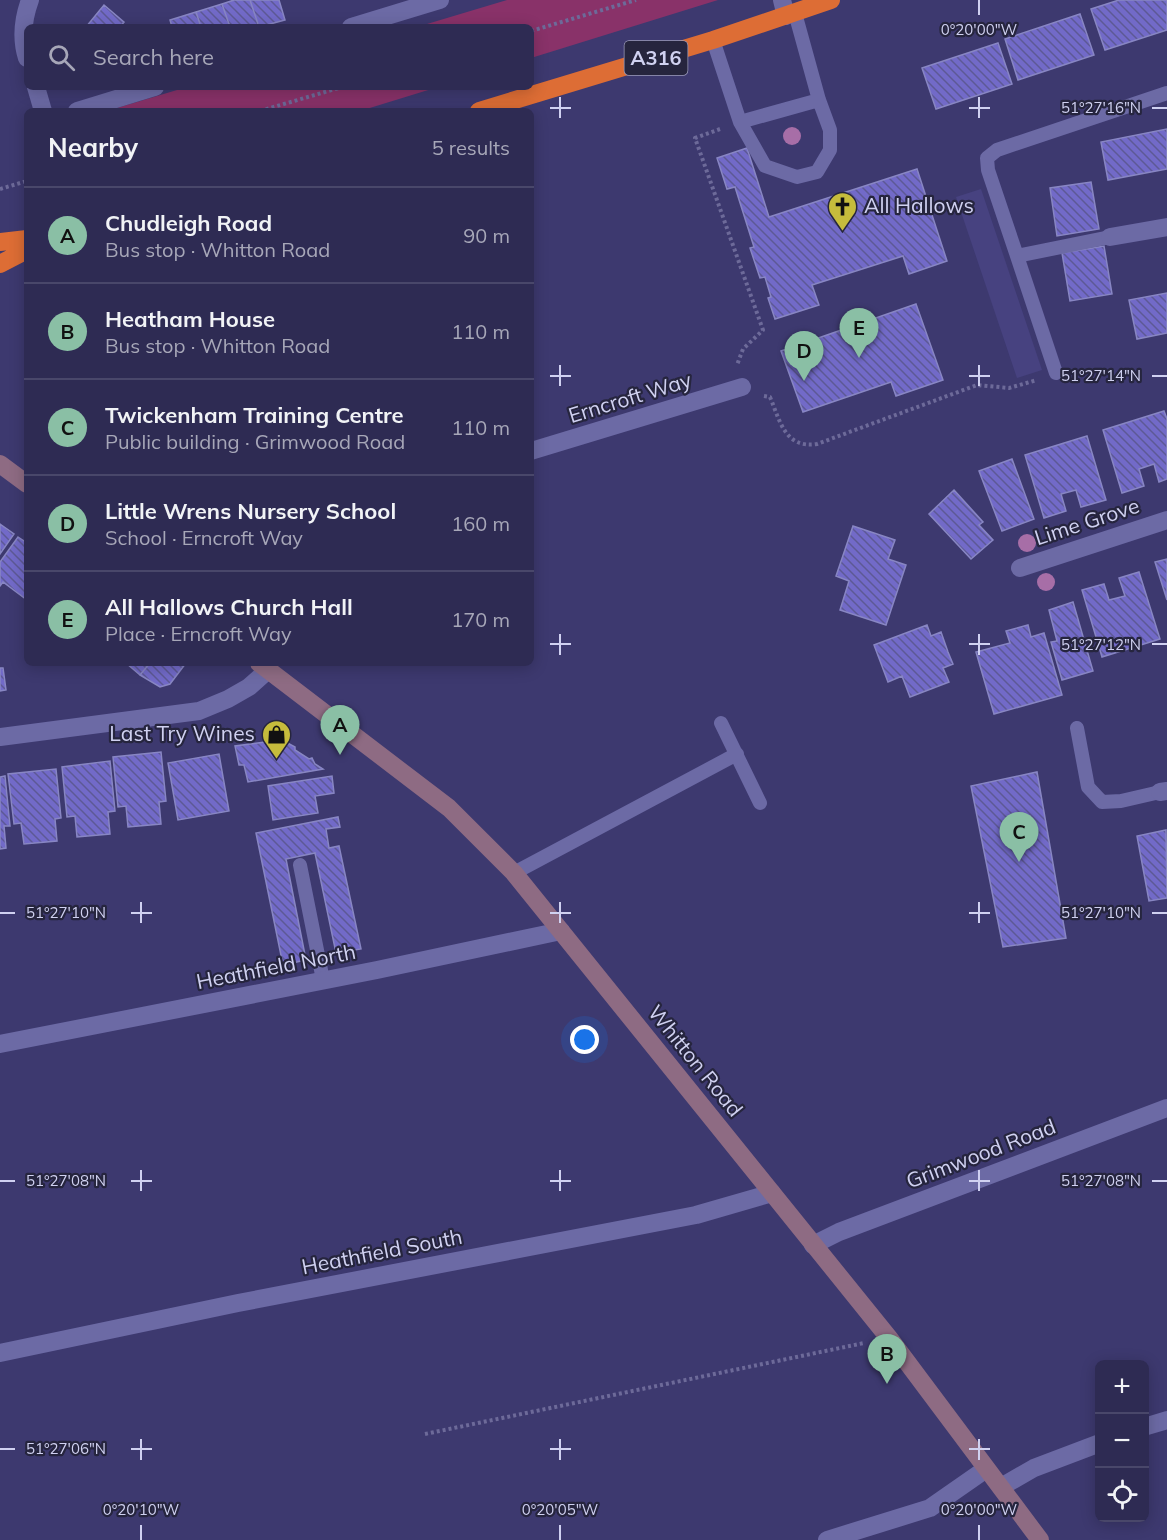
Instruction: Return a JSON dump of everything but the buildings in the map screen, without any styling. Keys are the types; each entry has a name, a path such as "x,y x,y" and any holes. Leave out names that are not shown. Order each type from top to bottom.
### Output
{"highway":[{"name":"A316","path":"489,108 713,40 788,10 831,0"},
{"path":"0,242 24,239"},
{"path":"0,264 24,252"}],"main road":[{"path":"0,464 24,482"},
{"name":"Whitton Road","path":"263,666 449,808 514,873 889,1338 1040,1540"}],"street":[{"path":"24,34 23,17 30,0"},
{"path":"361,24 440,0"},
{"path":"37,90 42,108"},
{"path":"87,108 145,90"},
{"path":"1110,237 1167,227"},
{"name":"Erncroft Way","path":"534,450 742,387"},
{"name":"Lime Grove","path":"1020,568 1167,520"},
{"path":"0,737 200,711 249,687 263,666"},
{"name":"Heathfield North","path":"0,1044 377,970 561,931"},
{"name":"Grimwood Road","path":"813,1245 850,1228 1167,1108"},
{"name":"Heathfield South","path":"0,1353 238,1303 696,1215 772,1193"},
{"path":"1149,1425 1167,1420"},
{"path":"1001,1487 1042,1464 1095,1445"},
{"path":"827,1540 930,1509 986,1469"}],"lane":[{"path":"713,40 740,122 765,166 797,177 818,172 830,150 830,130 788,10"},
{"path":"1056,373 988,170 987,158 997,150 1167,93"},
{"path":"740,122 819,100"},
{"path":"1017,256 1110,237"},
{"path":"721,723 760,803"},
{"path":"1077,728 1088,787 1102,802 1121,801 1164,792"},
{"path":"514,873 737,754"},
{"path":"300,865 323,980"}],"path":[{"path":"534,30 636,0"},
{"path":"270,108 332,90"},
{"path":"740,122 695,138 763,330 743,349 736,369 742,387 755,394 770,397 783,428 792,439 804,446 817,444 977,385 1009,388 1019,386"},
{"path":"0,189 24,182"},
{"path":"425,1434 889,1338"}],"shaded area":[{"path":"507,0 718,0 534,57 534,24 427,24"},
{"path":"177,90 428,90 370,108 117,108"},
{"path":"981,189 1042,370 1017,378 956,197"}],"place":[{"name":"All Hallows","path":"843,232"},
{"name":"All Hallows Church Hall","path":"859,358"},
{"name":"Little Wrens Nursery School","path":"804,381"},
{"name":"Chudleigh Road","path":"340,755"},
{"name":"Last Try Wines","path":"276,760"},
{"name":"Twickenham Training Centre","path":"1019,862"},
{"name":"Heatham House","path":"887,1384"}]}
